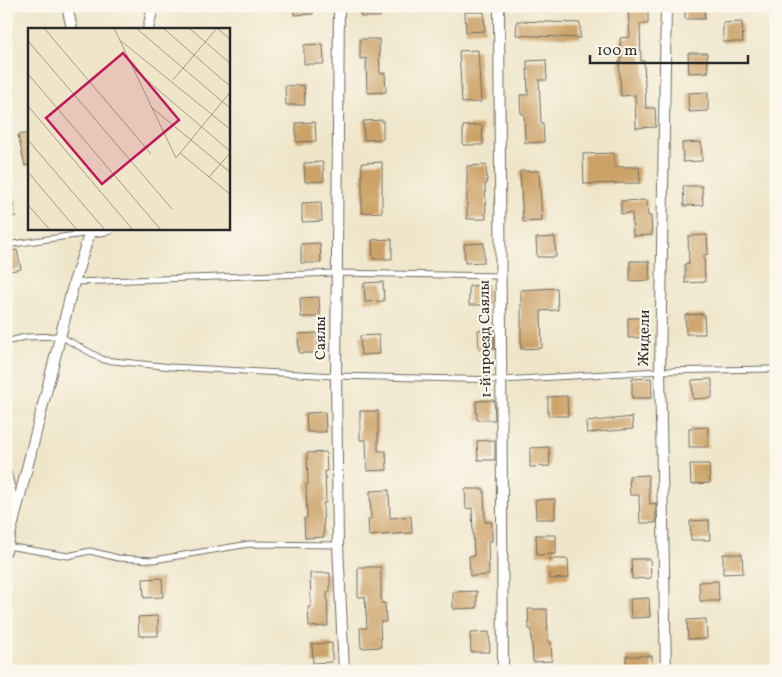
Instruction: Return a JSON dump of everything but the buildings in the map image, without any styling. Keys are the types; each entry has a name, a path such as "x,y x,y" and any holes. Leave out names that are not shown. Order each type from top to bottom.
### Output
{"street":[{"path":"67,6 72,28"},
{"path":"148,28 152,6"},
{"name":"Саялы","path":"339,6 336,376 338,545 344,671"},
{"name":"1-й проезд Саялы","path":"499,6 499,276 502,380 503,671"},
{"name":"Жидели","path":"666,6 660,371 666,671"},
{"path":"7,548 74,282 90,232 103,230"},
{"path":"6,474 16,514"}],"lane":[{"path":"6,245 90,232"},
{"path":"74,282 337,273 499,276"},
{"path":"6,342 25,337 60,336 104,360 171,367 336,376 502,380 660,371 776,369"},
{"path":"7,548 68,556 90,551 118,558 154,560 249,544 338,545"}]}
